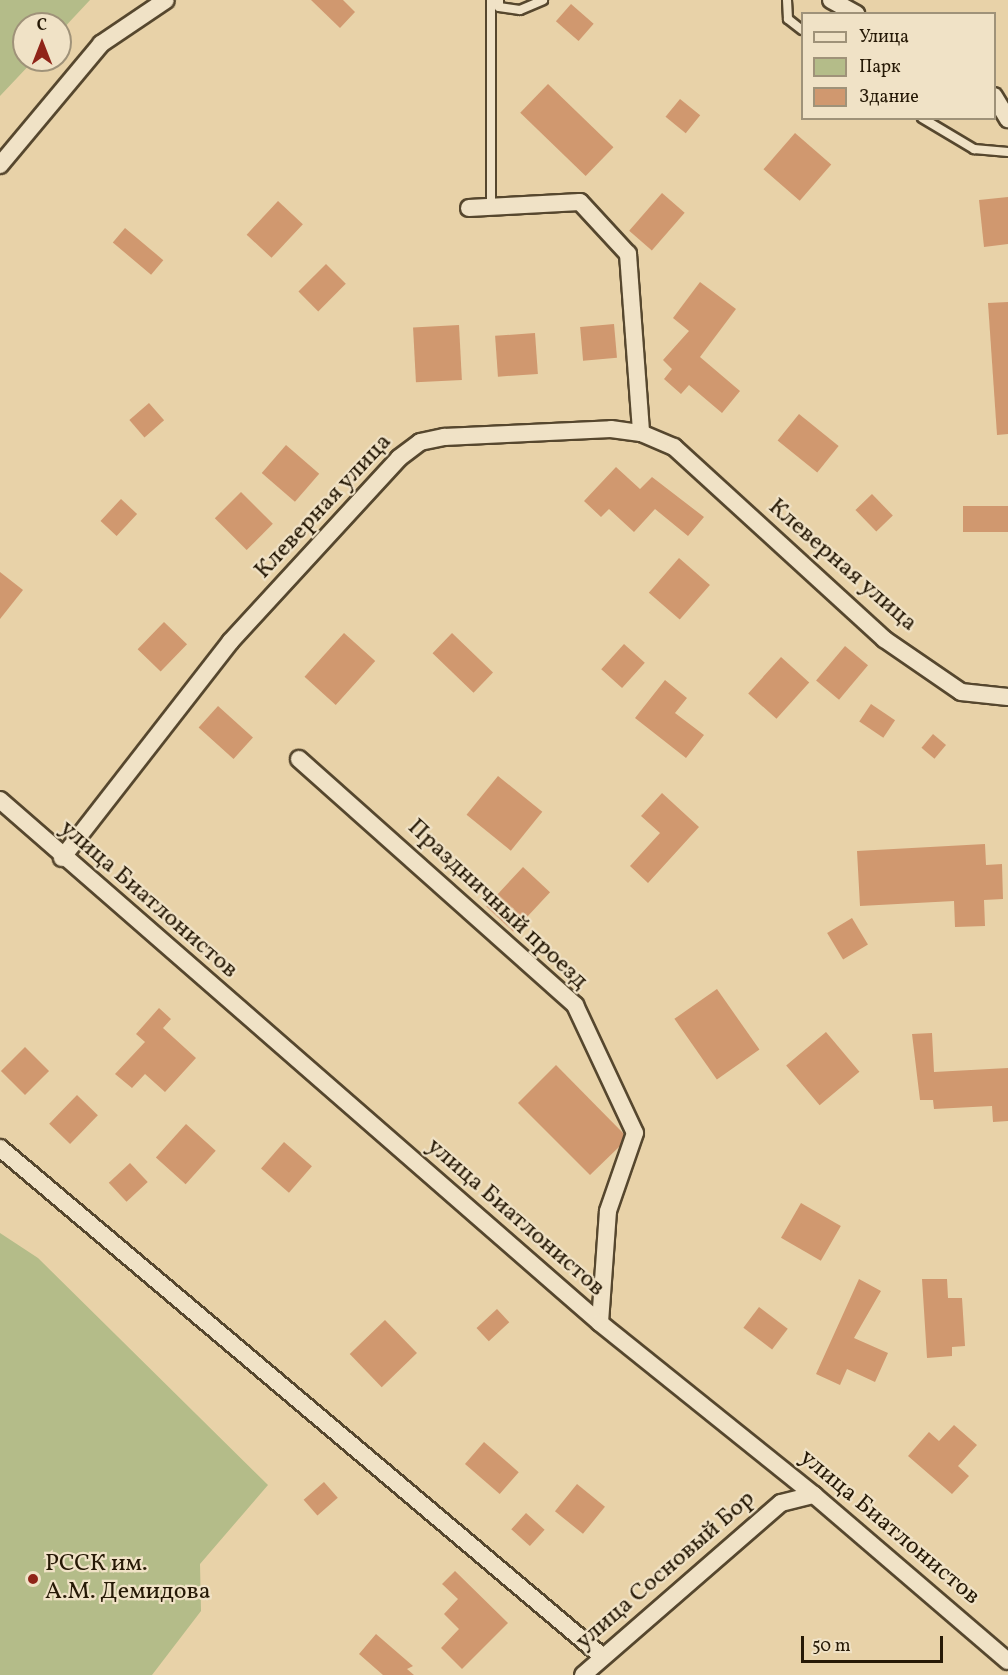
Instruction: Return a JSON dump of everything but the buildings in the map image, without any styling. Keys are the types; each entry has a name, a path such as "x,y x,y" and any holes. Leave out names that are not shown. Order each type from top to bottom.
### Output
{"street":[{"path":"0,165 102,44 166,0"},
{"path":"831,0 852,12"},
{"path":"996,99 1008,119"},
{"path":"468,208 580,202 628,254 641,433"},
{"name":"Клеверная улица","path":"62,858 231,642 420,442 611,429 641,433 674,447 884,639 961,692 1008,697"},
{"name":"Праздничный проезд","path":"299,759 575,1005 635,1133 608,1211 600,1323"},
{"name":"улица Биатлонистов","path":"0,800 62,858 600,1323 814,1495 1008,1661"},
{"path":"0,1148 603,1657"},
{"name":"улица Сосновый Бор","path":"584,1675 781,1503 814,1495"}],"lane":[{"path":"491,0 491,207"},
{"path":"499,0 500,8 520,10 543,0"},
{"path":"787,0 788,19 801,29"},
{"path":"924,120 974,149 1008,152"}],"green space":[{"path":"0,0 90,0 72,19 72,12 12,12 12,72 23,72 0,96"},
{"path":"0,1233 38,1258 268,1485 200,1564 201,1611 152,1675 0,1675"}],"place":[{"name":"РССК им. А.М. Демидова","path":"33,1579"}]}
